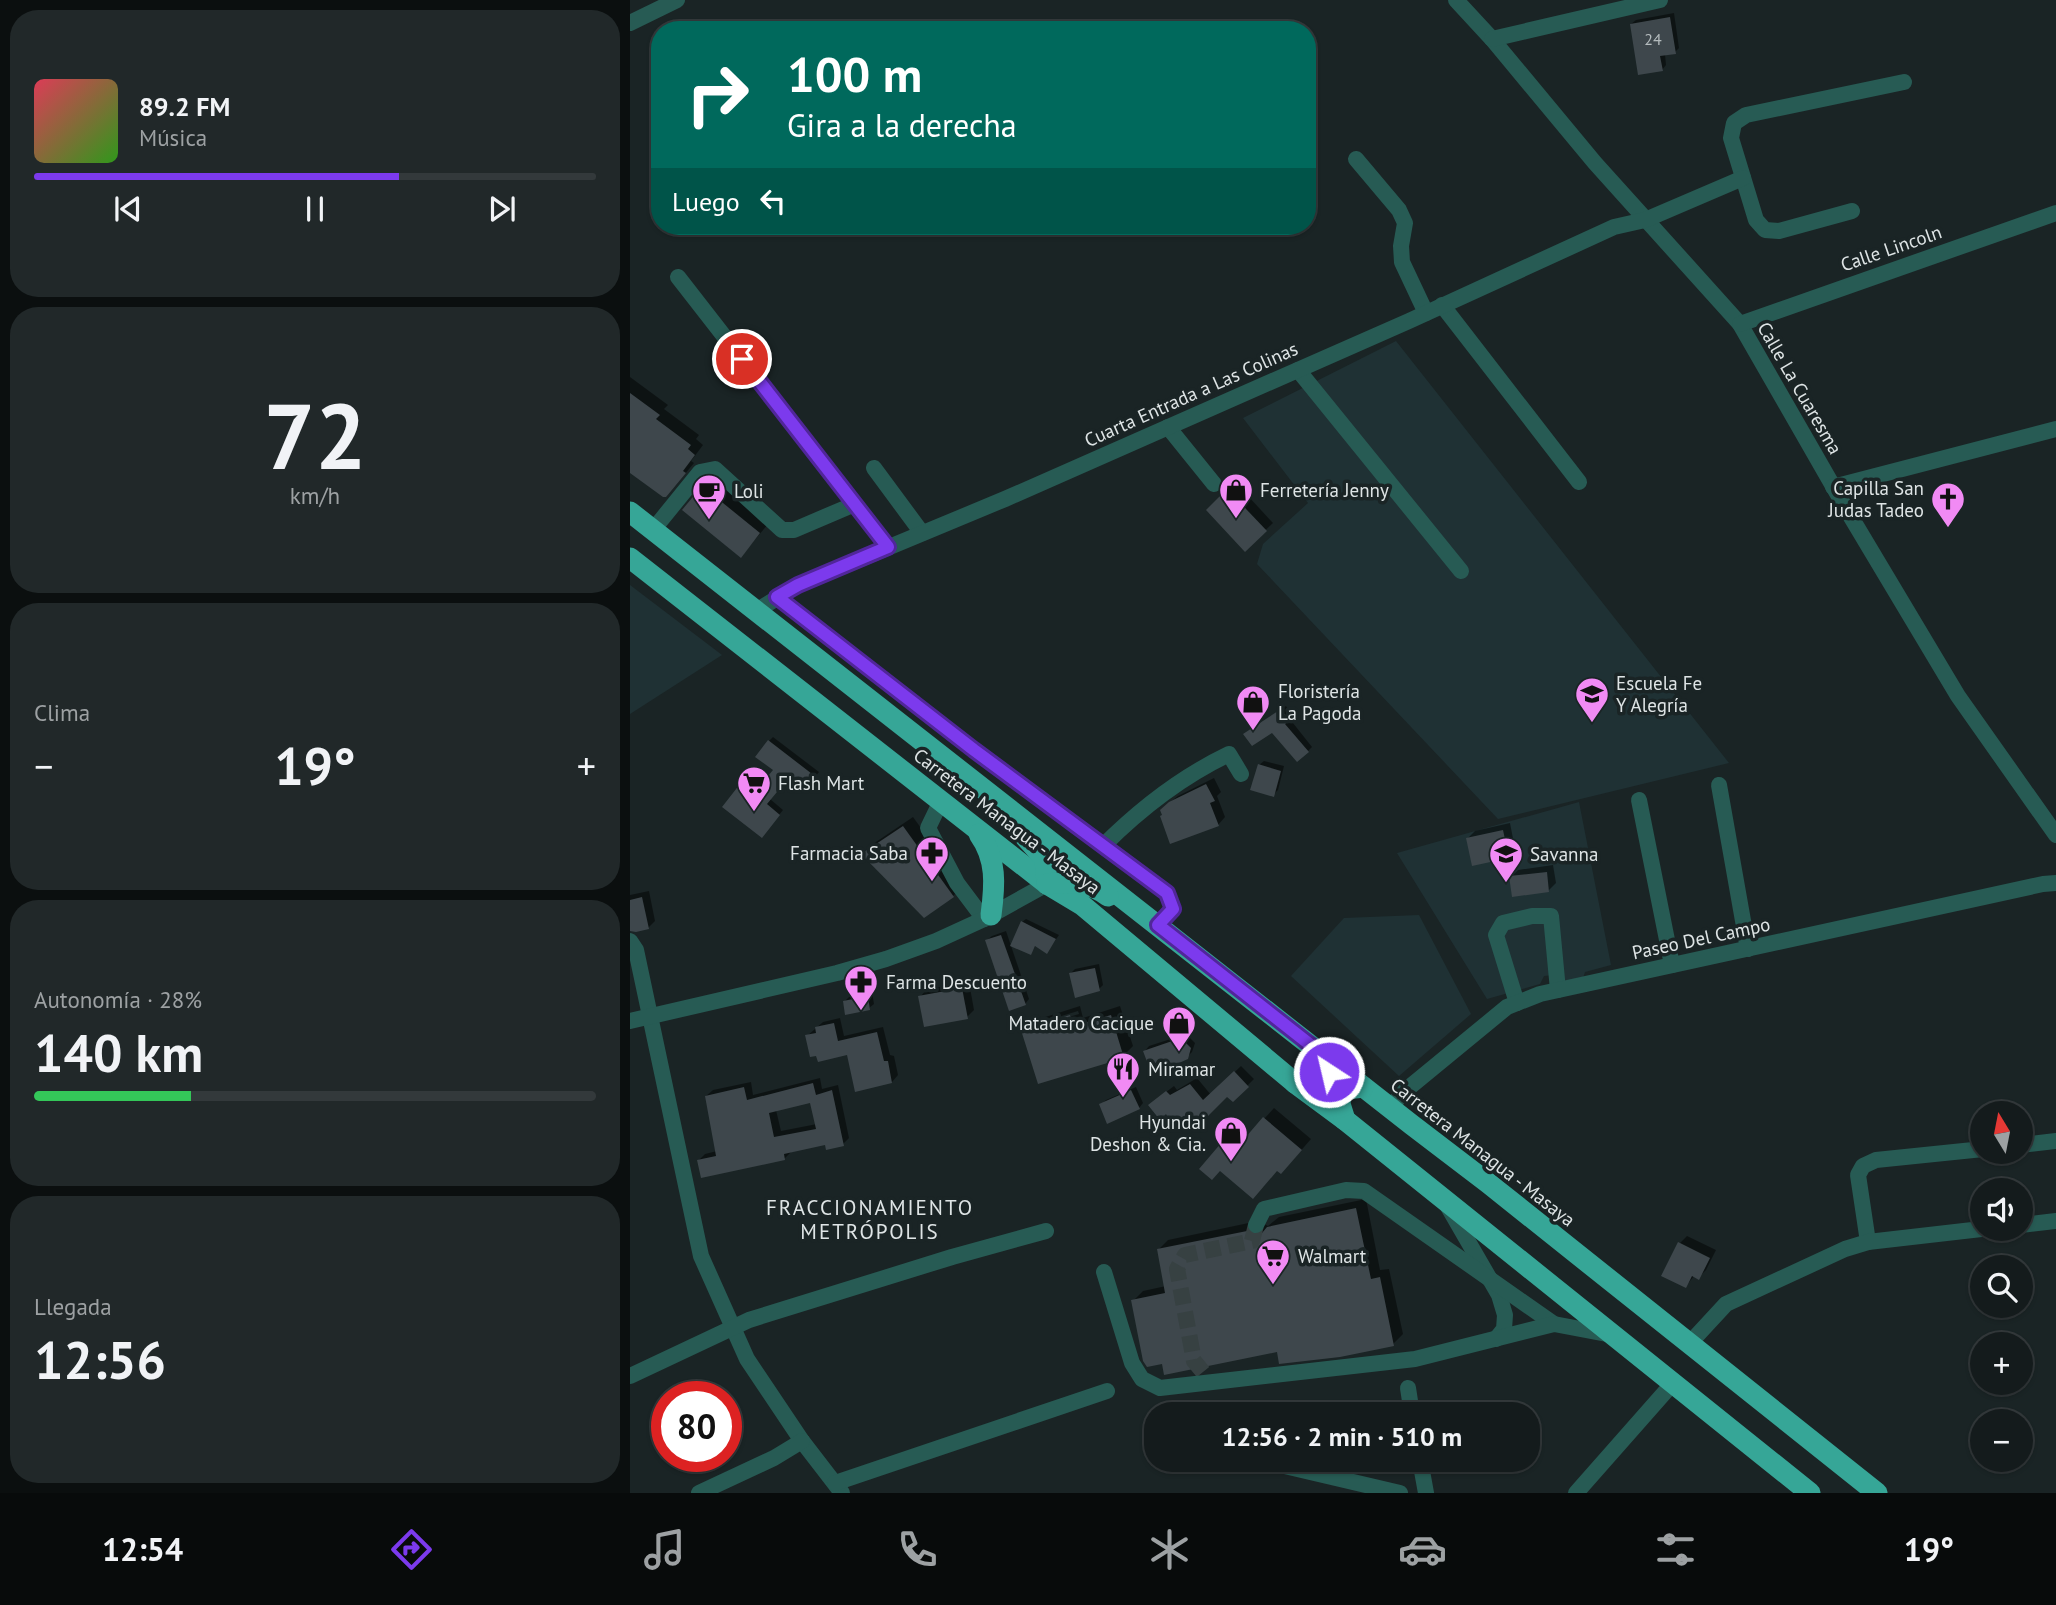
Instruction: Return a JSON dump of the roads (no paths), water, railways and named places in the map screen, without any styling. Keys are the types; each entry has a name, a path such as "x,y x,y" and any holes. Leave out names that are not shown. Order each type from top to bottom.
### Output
{"highway":[{"name":"Carretera Managua - Masaya","path":"630,512 1489,1183 1877,1493"},
{"name":"Carretera Managua - Masaya","path":"630,558 1048,884 1082,905 1295,1083 1345,1120 1810,1493"},
{"path":"970,779 1045,859 1048,884 1072,881 1102,891 1140,919 1157,924"},
{"path":"969,822 988,846 993,864 995,888 988,917"},
{"path":"1295,1083 1315,1086 1327,1080 1328,1067 1322,1054"},
{"path":"1345,1120 1340,1104 1341,1094 1347,1089 1363,1087"}],"street":[{"path":"630,23 677,0"},
{"name":"Calle La Cuaresma","path":"1456,0 1645,220 1740,324 1833,488 1958,696 2056,835"},
{"path":"1492,39 1660,0"},
{"path":"1852,211 1779,231 1765,230 1756,220 1731,138 1734,123 1746,115 1904,82"},
{"path":"1356,159 1399,210 1405,223 1401,246 1402,262 1426,313"},
{"name":"Cuarta Entrada a Las Colinas","path":"756,611 798,585 1298,370 1614,227 1645,220 1743,178"},
{"name":"Calle Lincoln","path":"1740,324 2056,213"},
{"path":"678,277 888,547"},
{"path":"1442,305 1579,482"},
{"path":"1298,370 1461,570"},
{"path":"1168,427 1214,484"},
{"path":"1833,488 2056,429"},
{"path":"874,468 922,533"},
{"path":"653,530 700,472 708,469 715,469 782,530 794,530 855,504"},
{"path":"777,597 974,750 1167,893 1173,909 1157,924"},
{"path":"1103,846 1150,802 1205,766 1229,754 1241,775"},
{"path":"1719,785 1748,949"},
{"path":"1639,800 1672,965"},
{"path":"941,801 928,828 957,883 988,917"},
{"name":"Paseo Del Campo","path":"1390,1107 1406,1090 1507,1007 1517,1003 1558,990 2056,883"},
{"path":"630,1021 886,959 936,941 988,917 1048,884"},
{"path":"1517,1003 1496,935 1503,923 1532,916 1551,916 1558,990"},
{"path":"630,941 636,950 694,1232 704,1266 747,1359 802,1441 839,1488 1107,1391"},
{"path":"2034,1144 2056,1141"},
{"path":"1868,1242 1858,1175 1863,1166 1876,1160 1970,1150"},
{"path":"1256,1225 1264,1209 1346,1190 1364,1191 1555,1324 1613,1335"},
{"path":"1443,1199 1499,1295 1506,1315 1504,1329 1496,1339"},
{"path":"2033,1224 2056,1221"},
{"path":"1689,1344 1726,1304 1845,1249 1868,1242 1970,1230"},
{"path":"630,1376 731,1326 939,1261 1046,1231"},
{"path":"1104,1272 1132,1363 1142,1379 1160,1388 1415,1359 1555,1324"},
{"path":"1203,1372 1220,1380"},
{"path":"1576,1493 1673,1383"},
{"path":"1408,1388 1410,1402"},
{"path":"699,1493 774,1458 802,1441"},
{"path":"1310,1472 1400,1493"},
{"path":"1422,1472 1426,1493"}],"tunnel":[{"path":"1203,1372 1194,1361 1177,1269 1185,1255 1252,1241 1256,1225"}],"place":[{"name":"Ferretería Jenny","path":"1236,520"},
{"name":"Loli","path":"709,521"},
{"name":"Capilla San Judas Tadeo","path":"1948,529"},
{"name":"Escuela Fe Y Alegría","path":"1592,724"},
{"name":"Floristería La Pagoda","path":"1253,732"},
{"name":"Flash Mart","path":"754,813"},
{"name":"Farmacia Saba","path":"932,883"},
{"name":"Savanna","path":"1506,884"},
{"name":"Farma Descuento","path":"861,1012"},
{"name":"Matadero Cacique","path":"1179,1053"},
{"name":"Miramar","path":"1123,1099"},
{"name":"Hyundai Deshon & Cia.","path":"1231,1163"},
{"name":"Walmart","path":"1273,1286"}],"district":[{"name":"FRACCIONAMIENTO METRÓPOLIS","path":"870,1219"}]}
